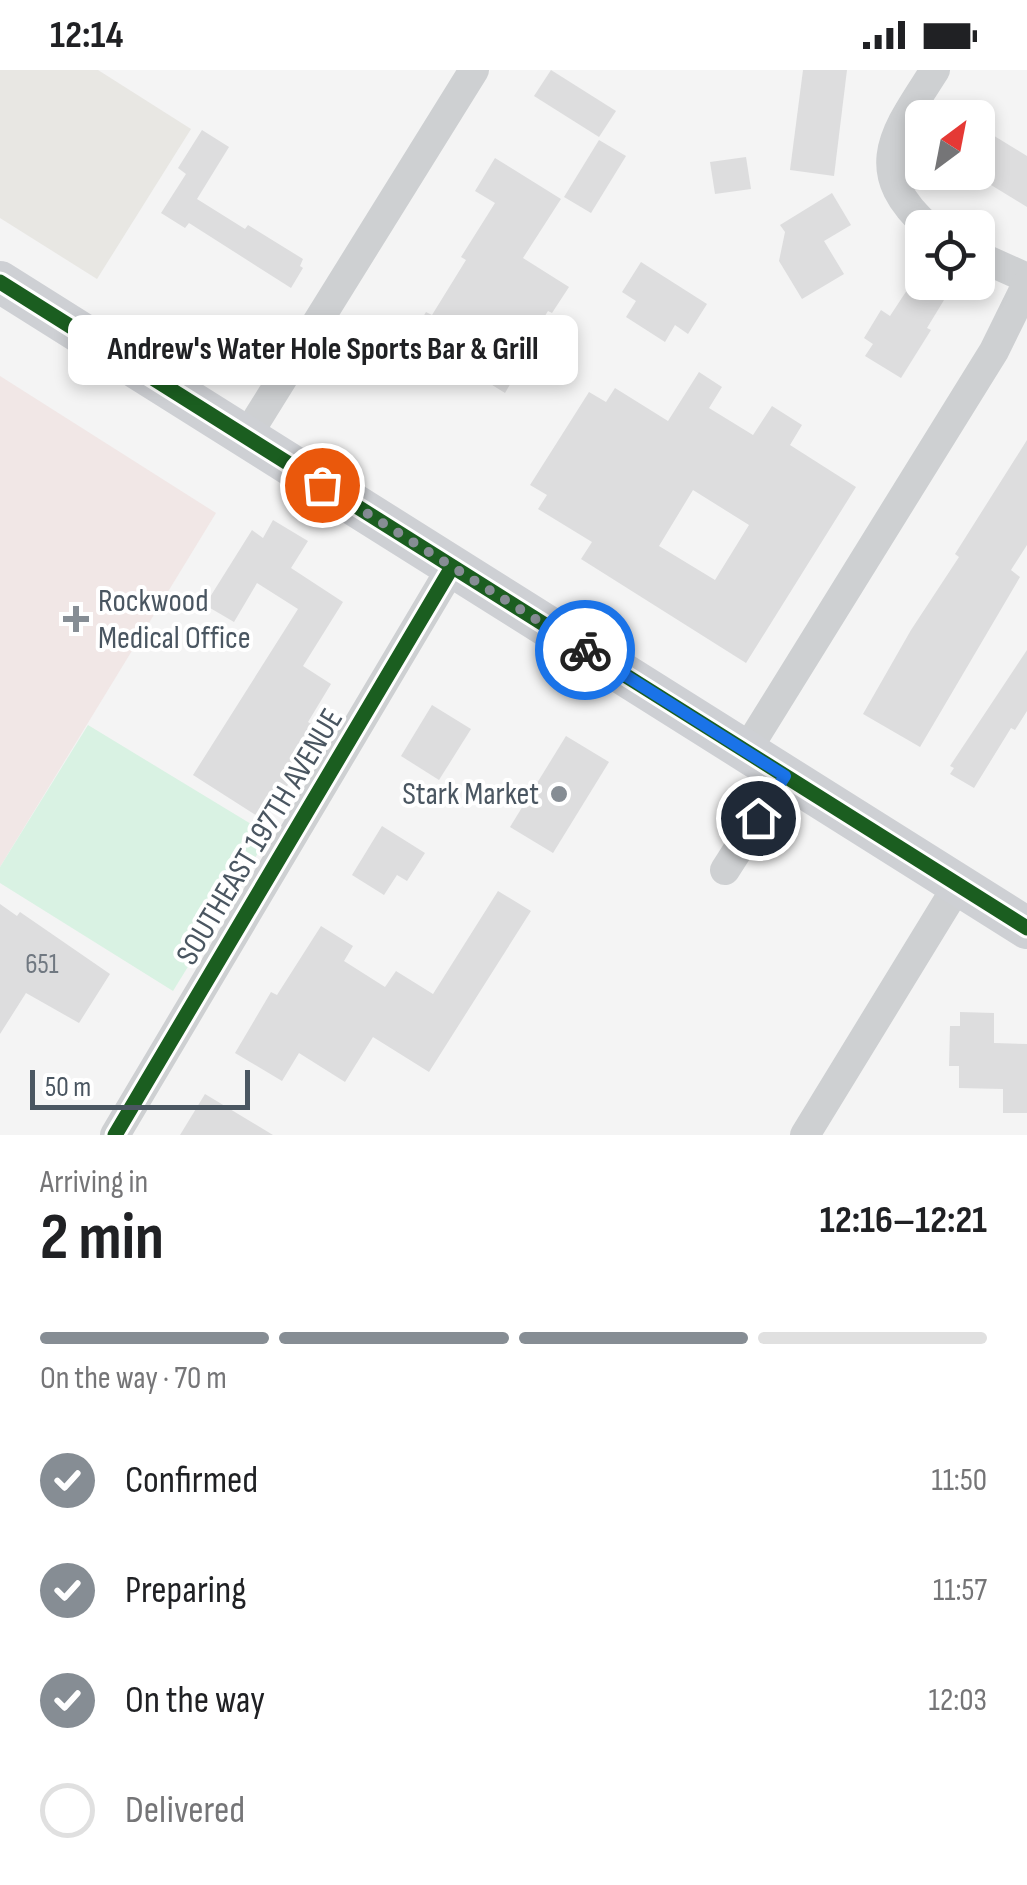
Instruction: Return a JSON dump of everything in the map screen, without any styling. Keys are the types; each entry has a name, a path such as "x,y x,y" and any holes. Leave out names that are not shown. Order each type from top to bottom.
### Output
{"main road":[{"path":"0,282 1027,928"}],"street":[{"path":"246,437 474,70"},
{"path":"911,210 892,170 891,144 935,70"},
{"path":"746,752 994,351 1027,281 995,265"},
{"name":"SOUTHEAST 197TH AVENUE","path":"115,1135 452,566"},
{"path":"725,870 785,776"},
{"path":"805,1135 958,885"}],"shaded area":[{"path":"0,70 98,70 191,129 97,279 0,218"},
{"name":"Rockwood Medical Office","path":"0,376 216,513 0,867"}],"green space":[{"path":"88,725 269,835 173,991 0,883 0,867"}],"building":[{"path":"551,70 616,111 599,137 534,96"},
{"path":"803,70 847,70 834,176 790,170"},
{"path":"202,130 229,147 197,199 303,259 303,268 291,288 189,223 185,228 161,213 186,174 178,168"},
{"path":"995,136 1027,156 1027,207 995,187"},
{"path":"599,140 626,156 591,213 564,197"},
{"path":"746,157 751,189 715,194 710,162"},
{"path":"495,158 561,199 523,258 569,287 552,313 548,311 514,366 519,369 505,393 412,335 426,312 432,315 466,260 461,257 495,203 475,191"},
{"path":"832,193 851,225 824,241 844,274 802,299 779,261 785,232 780,225"},
{"path":"641,262 707,304 688,334 675,325 665,342 626,317 636,301 622,292"},
{"path":"905,293 905,300 944,300 927,328 931,330 901,378 865,356 873,344 864,338 881,310 890,316"},
{"path":"699,372 722,387 709,408 753,435 772,406 802,425 790,445 856,487 746,663 581,559 592,542 538,509 547,495 530,485 589,392 606,402 615,388 668,421","holes":["693,490 749,525 715,580 659,546"]},
{"path":"1027,440 1027,545 1011,570 1020,577 920,747 863,714 959,557 955,554"},
{"path":"273,520 308,541 291,568 343,602 303,666 331,684 308,722 322,731 265,821 193,775 298,609 257,583 234,622 205,605 252,530 263,538"},
{"path":"1027,650 1027,711 1015,730 1011,728 974,788 950,774 954,768 950,766"},
{"path":"432,705 471,729 439,780 401,756"},
{"name":"Stark Market","path":"566,736 609,762 553,853 510,827"},
{"path":"382,826 425,853 407,881 397,875 384,895 352,875"},
{"path":"498,891 531,911 429,1072 373,1037 345,1082 299,1053 282,1081 235,1053 271,992 277,995 321,926 353,946 344,961 385,987 396,971 433,994"},
{"path":"0,904 17,916 20,912 110,974 79,1023 26,993 0,1034"},
{"path":"960,1012 994,1013 994,1043 1027,1044 1027,1113 1003,1113 1003,1089 959,1088 959,1066 949,1066 950,1026 960,1026"},
{"path":"205,1094 273,1135 180,1135"}],"cycle path":[{"path":"0,282 1027,928"},
{"path":"115,1135 452,567"}],"way so far":[{"path":"322,485 585,650"}],"place":[{"name":"Andrew's Water Hole Sports Bar & Grill","path":"322,485"},
{"name":"Rockwood Medical Office","path":"76,619"},
{"name":"Stark Market","path":"559,794"}],"route":[{"path":"585,650 785,776 758,818"}]}
